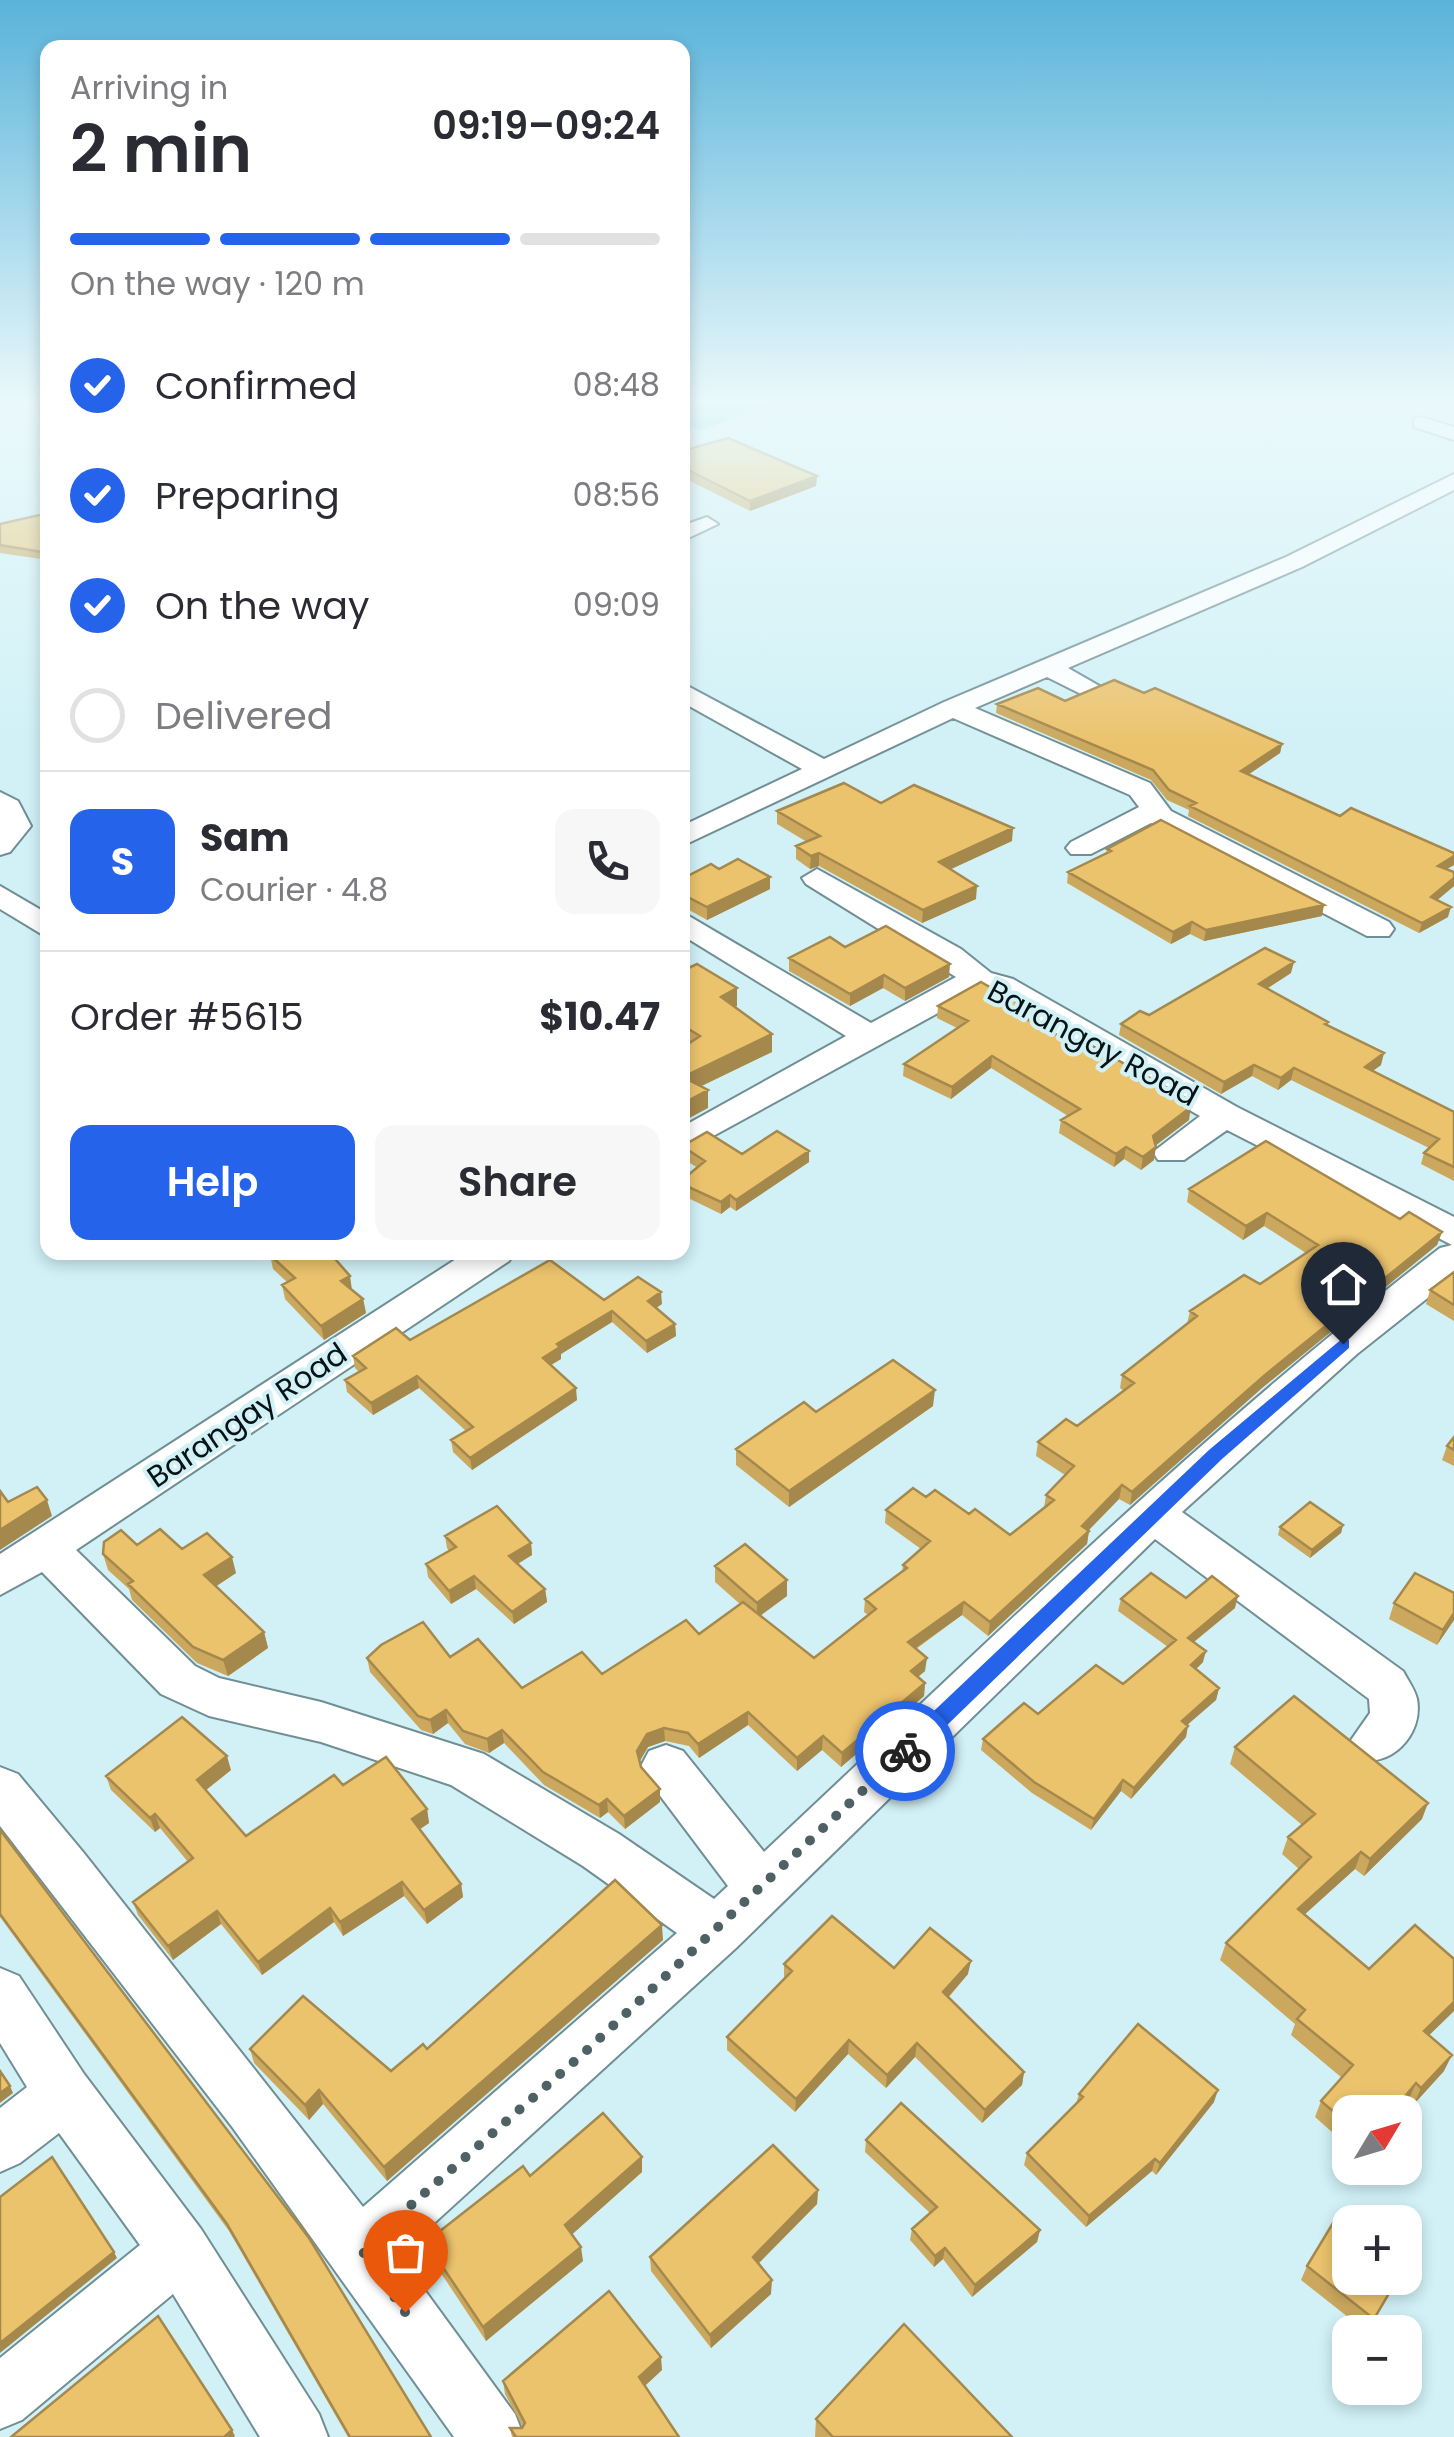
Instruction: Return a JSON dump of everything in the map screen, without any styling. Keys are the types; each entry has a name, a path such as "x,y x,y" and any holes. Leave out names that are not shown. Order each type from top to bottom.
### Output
{"street":[{"path":"690,833 820,768 1294,562 1379,519"},
{"path":"690,531 706,524"},
{"path":"1048,668 1090,688"},
{"path":"690,696 820,768"},
{"path":"953,708 1140,789 1151,798 1155,810 1216,848 1378,930"},
{"path":"0,801 8,807 16,826 0,846"},
{"path":"1081,848 1155,810"},
{"path":"817,878 950,956 980,980"},
{"path":"0,895 40,922"},
{"path":"690,926 869,1036"},
{"name":"Barangay Road","path":"690,1137 869,1036 965,984 980,980 1002,986 1225,1114 1454,1233"},
{"path":"1170,1152 1225,1114"},
{"path":"361,2249 716,1931 1215,1454 1329,1356 1454,1257"},
{"name":"Barangay Road","path":"0,1577 481,1260"},
{"path":"1154,1515 1386,1685 1393,1697 1394,1719 1373,1743"},
{"path":"46,1548 178,1680 208,1696 321,1722 467,1768 601,1850 716,1931"},
{"path":"666,1766 761,1888"},
{"path":"0,1789 166,1991 361,2249 492,2437"},
{"path":"0,1994 64,2094 180,2250 282,2431"},
{"path":"0,2143 64,2094"},
{"path":"0,2398 180,2250"}],"building":[{"path":"40,519 40,552 0,545 0,524"},
{"path":"1114,680 1144,693 1155,688 1282,744 1241,771 1340,816 1351,808 1454,853 1438,866 1454,872 1454,878 1431,897 1451,907 1422,923 1190,806 1196,803 1169,790 1153,770 997,704 1038,688 1065,701"},
{"path":"844,783 881,803 914,785 1013,828 939,862 977,886 923,910 819,853 811,856 796,846 820,836 777,811"},
{"path":"1161,820 1324,905 1206,930 1192,922 1173,932 1068,872"},
{"path":"738,859 770,877 707,907 690,898 690,875 711,864 719,869"},
{"path":"886,926 950,964 905,988 884,975 850,994 789,958 830,937 845,947"},
{"path":"1265,948 1294,962 1259,984 1328,1022 1325,1024 1384,1053 1365,1067 1454,1112 1454,1167 1424,1153 1439,1139 1294,1068 1281,1078 1254,1065 1224,1082 1121,1024 1140,1011 1149,1015"},
{"path":"697,964 737,988 721,997 772,1034 690,1074 690,1043 700,1036 690,1030 690,967"},
{"path":"981,982 1032,1011 1022,1017 1083,1048 1089,1044 1189,1100 1184,1103 1191,1107 1153,1136 1156,1147 1143,1157 1126,1147 1116,1154 1061,1120 1080,1109 992,1056 952,1087 904,1064 968,1021 938,1006"},
{"path":"690,1081 708,1090 690,1100"},
{"path":"777,1131 809,1151 736,1200 730,1195 721,1202 690,1188 690,1173 705,1161 690,1151 690,1142 707,1132 742,1154"},
{"path":"1266,1141 1400,1219 1409,1212 1442,1232 1265,1375 1132,1492 1122,1485 1082,1526 1089,1531 990,1622 964,1602 908,1642 927,1658 911,1671 925,1683 842,1753 823,1736 797,1758 748,1712 698,1744 688,1733 664,1728 647,1734 637,1751 641,1767 660,1789 624,1816 607,1799 599,1805 543,1772 502,1730 487,1739 463,1731 446,1710 430,1720 418,1716 367,1658 381,1645 423,1622 450,1657 478,1639 522,1688 582,1652 602,1674 686,1620 699,1634 743,1602 814,1658 876,1609 865,1599 907,1568 903,1565 930,1541 886,1510 913,1488 926,1497 935,1490 969,1514 975,1509 1010,1535 1054,1500 1046,1495 1074,1466 1038,1442 1066,1419 1077,1426 1134,1383 1122,1375 1197,1316 1190,1311 1244,1275 1260,1284 1318,1245 1267,1213 1246,1226 1189,1189"},
{"path":"275,1260 336,1260 350,1276 341,1281 363,1299 321,1326 282,1285 295,1278"},
{"path":"550,1260 604,1300 638,1277 661,1292 648,1301 675,1324 646,1341 612,1311 557,1344 560,1347 543,1358 576,1388 470,1458 451,1440 473,1427 417,1376 371,1403 345,1380 366,1368 353,1356 396,1328 410,1340"},
{"path":"1454,1272 1454,1305 1430,1290"},
{"path":"893,1360 935,1390 789,1491 736,1449 804,1402 816,1412"},
{"path":"37,1487 47,1500 0,1530 0,1491 8,1502"},
{"path":"1310,1502 1343,1525 1312,1550 1280,1527"},
{"path":"497,1506 531,1543 509,1556 545,1589 512,1612 474,1576 449,1591 426,1564 456,1547 445,1536"},
{"path":"160,1529 182,1549 207,1533 232,1557 204,1575 264,1632 223,1660 193,1647 103,1554 104,1542 121,1530 137,1545"},
{"path":"745,1544 787,1580 757,1603 715,1566"},
{"path":"1151,1573 1186,1598 1212,1576 1238,1596 1188,1638 1206,1651 1191,1665 1219,1688 1182,1721 1188,1726 1134,1788 1123,1780 1094,1819 1034,1782 983,1739 1024,1703 1038,1714 1096,1665 1123,1684 1176,1640 1121,1599"},
{"path":"1415,1573 1454,1593 1454,1613 1443,1630 1394,1603"},
{"path":"1294,1696 1428,1803 1370,1859 1361,1852 1298,1909 1369,1969 1415,1925 1454,1959 1454,2002 1424,2031 1452,2055 1421,2088 1416,2083 1406,2095 1332,2095 1332,2110 1321,2101 1353,2065 1297,2019 1305,2010 1226,1943 1311,1857 1288,1837 1315,1814 1235,1747"},
{"path":"182,1717 227,1756 197,1780 246,1836 334,1775 343,1785 386,1757 427,1809 412,1819 461,1884 424,1910 402,1882 340,1922 330,1908 258,1962 217,1911 168,1946 133,1902 193,1858 155,1814 150,1818 106,1776"},
{"path":"0,1830 309,2238 431,2437 350,2437 227,2224 0,1914"},
{"path":"615,1880 662,1925 384,2167 319,2090 305,2105 250,2049 303,1996 391,2071 423,2044 427,2049"},
{"path":"832,1916 894,1968 930,1928 971,1961 943,1992 1024,2072 985,2110 917,2043 887,2075 849,2040 796,2099 727,2037 792,1971 784,1964"},
{"path":"1138,2024 1218,2090 1160,2163 1155,2159 1089,2216 1027,2153 1083,2097 1079,2094"},
{"path":"0,2071 10,2086 0,2093"},
{"path":"901,2103 1040,2230 975,2285 945,2248 935,2256 912,2229 937,2207 866,2140"},
{"path":"603,2113 642,2157 565,2225 581,2247 483,2327 426,2242 523,2166 530,2176"},
{"path":"773,2145 818,2190 753,2257 772,2280 710,2335 650,2257"},
{"path":"52,2157 114,2252 0,2343 0,2197"},
{"path":"1332,2225 1332,2286 1307,2266"},
{"path":"609,2291 661,2357 639,2377 679,2437 516,2437 510,2428 522,2428 525,2423 503,2381"},
{"path":"1344,2295 1388,2295 1376,2315 1369,2315"},
{"path":"158,2316 232,2430 224,2437 11,2437"},
{"path":"904,2324 1012,2437 833,2437 816,2419"}],"way so far":[{"path":"405,2312 361,2249 585,2052 905,1751"}],"route":[{"path":"905,1751 1215,1454 1343,1344"}]}
